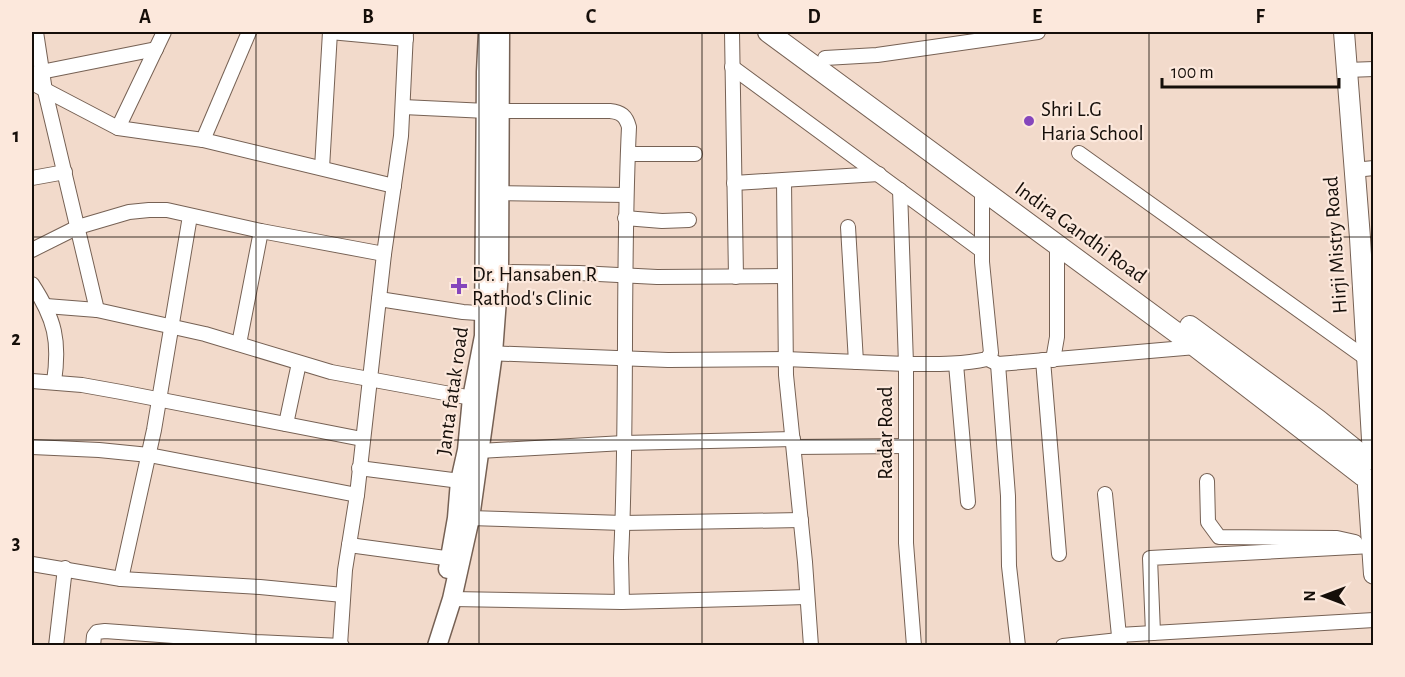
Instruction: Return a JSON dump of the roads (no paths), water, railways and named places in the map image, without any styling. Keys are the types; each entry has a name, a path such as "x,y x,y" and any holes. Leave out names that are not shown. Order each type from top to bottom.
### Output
{"main road":[{"name":"Hirji Mistry Road","path":"1344,32 1359,69 1369,268 1374,298"},
{"name":"Hirji Mistry Road","path":"1353,32 1369,169 1367,359 1374,574"},
{"name":"Indira Gandhi Road","path":"779,34 1317,418 1370,471"},
{"name":"Indira Gandhi Road","path":"822,64 982,189 1196,347 1370,471"}],"street":[{"path":"36,32 38,73 45,91 97,310"},
{"path":"118,128 164,32"},
{"path":"203,140 249,32"},
{"path":"93,645 97,632 105,631 201,642 341,645 343,596 403,107 406,35 330,32 322,168"},
{"name":"Janta fatak road","path":"427,645 455,560 460,481 467,450 472,398 487,353 491,314 493,110 488,32"},
{"path":"379,299 491,314 500,272 499,193 493,110 500,32"},
{"path":"732,32 736,277"},
{"path":"822,64 1038,32"},
{"path":"38,73 156,49"},
{"path":"732,67 981,250"},
{"path":"32,83 118,128 203,140 394,186"},
{"path":"403,107 618,111 627,118 629,127 625,218 622,602"},
{"path":"1079,153 1367,359"},
{"path":"628,154 694,154"},
{"path":"32,178 64,172"},
{"path":"734,183 879,174"},
{"path":"784,180 785,359 811,645"},
{"path":"982,189 981,250 1008,496 1009,566 1018,645"},
{"path":"437,645 452,599 455,560 470,518 479,451 487,353 668,360 785,359 906,364 900,190"},
{"path":"499,193 626,195"},
{"path":"32,250 78,227 129,212 167,210 261,231 384,254"},
{"path":"121,579 149,456 190,216"},
{"path":"625,218 662,221 689,220"},
{"path":"848,227 856,362"},
{"path":"239,344 261,231"},
{"path":"1057,244 1057,337 1048,360 1059,554"},
{"path":"500,272 626,276 784,276"},
{"path":"32,284 46,306 57,349 54,382"},
{"path":"46,306 97,310 205,334 331,372 424,391 472,398"},
{"name":"Radar Road","path":"914,645 906,543 906,364 1048,360 1196,347"},
{"path":"286,424 299,363"},
{"path":"956,364 968,502"},
{"path":"32,381 121,392 362,439"},
{"path":"479,451 624,443 794,443 905,446"},
{"path":"32,447 99,450 149,456 357,495"},
{"path":"359,468 460,481"},
{"path":"1208,481 1208,522 1219,537 1337,538 1372,546"},
{"path":"1104,495 1119,640"},
{"path":"470,518 623,523 801,520"},
{"path":"349,545 455,560"},
{"path":"1153,633 1150,558 1372,546"},
{"path":"32,564 121,579 260,586 343,596"},
{"path":"56,645 65,568"},
{"path":"452,599 622,602 807,597"},
{"path":"1063,645 1119,640 1153,633 1374,620"}],"place":[{"name":"Shri L.G Haria School","path":"1029,121"},
{"name":"Dr. Hansaben R Rathod's Clinic","path":"459,286"}]}
